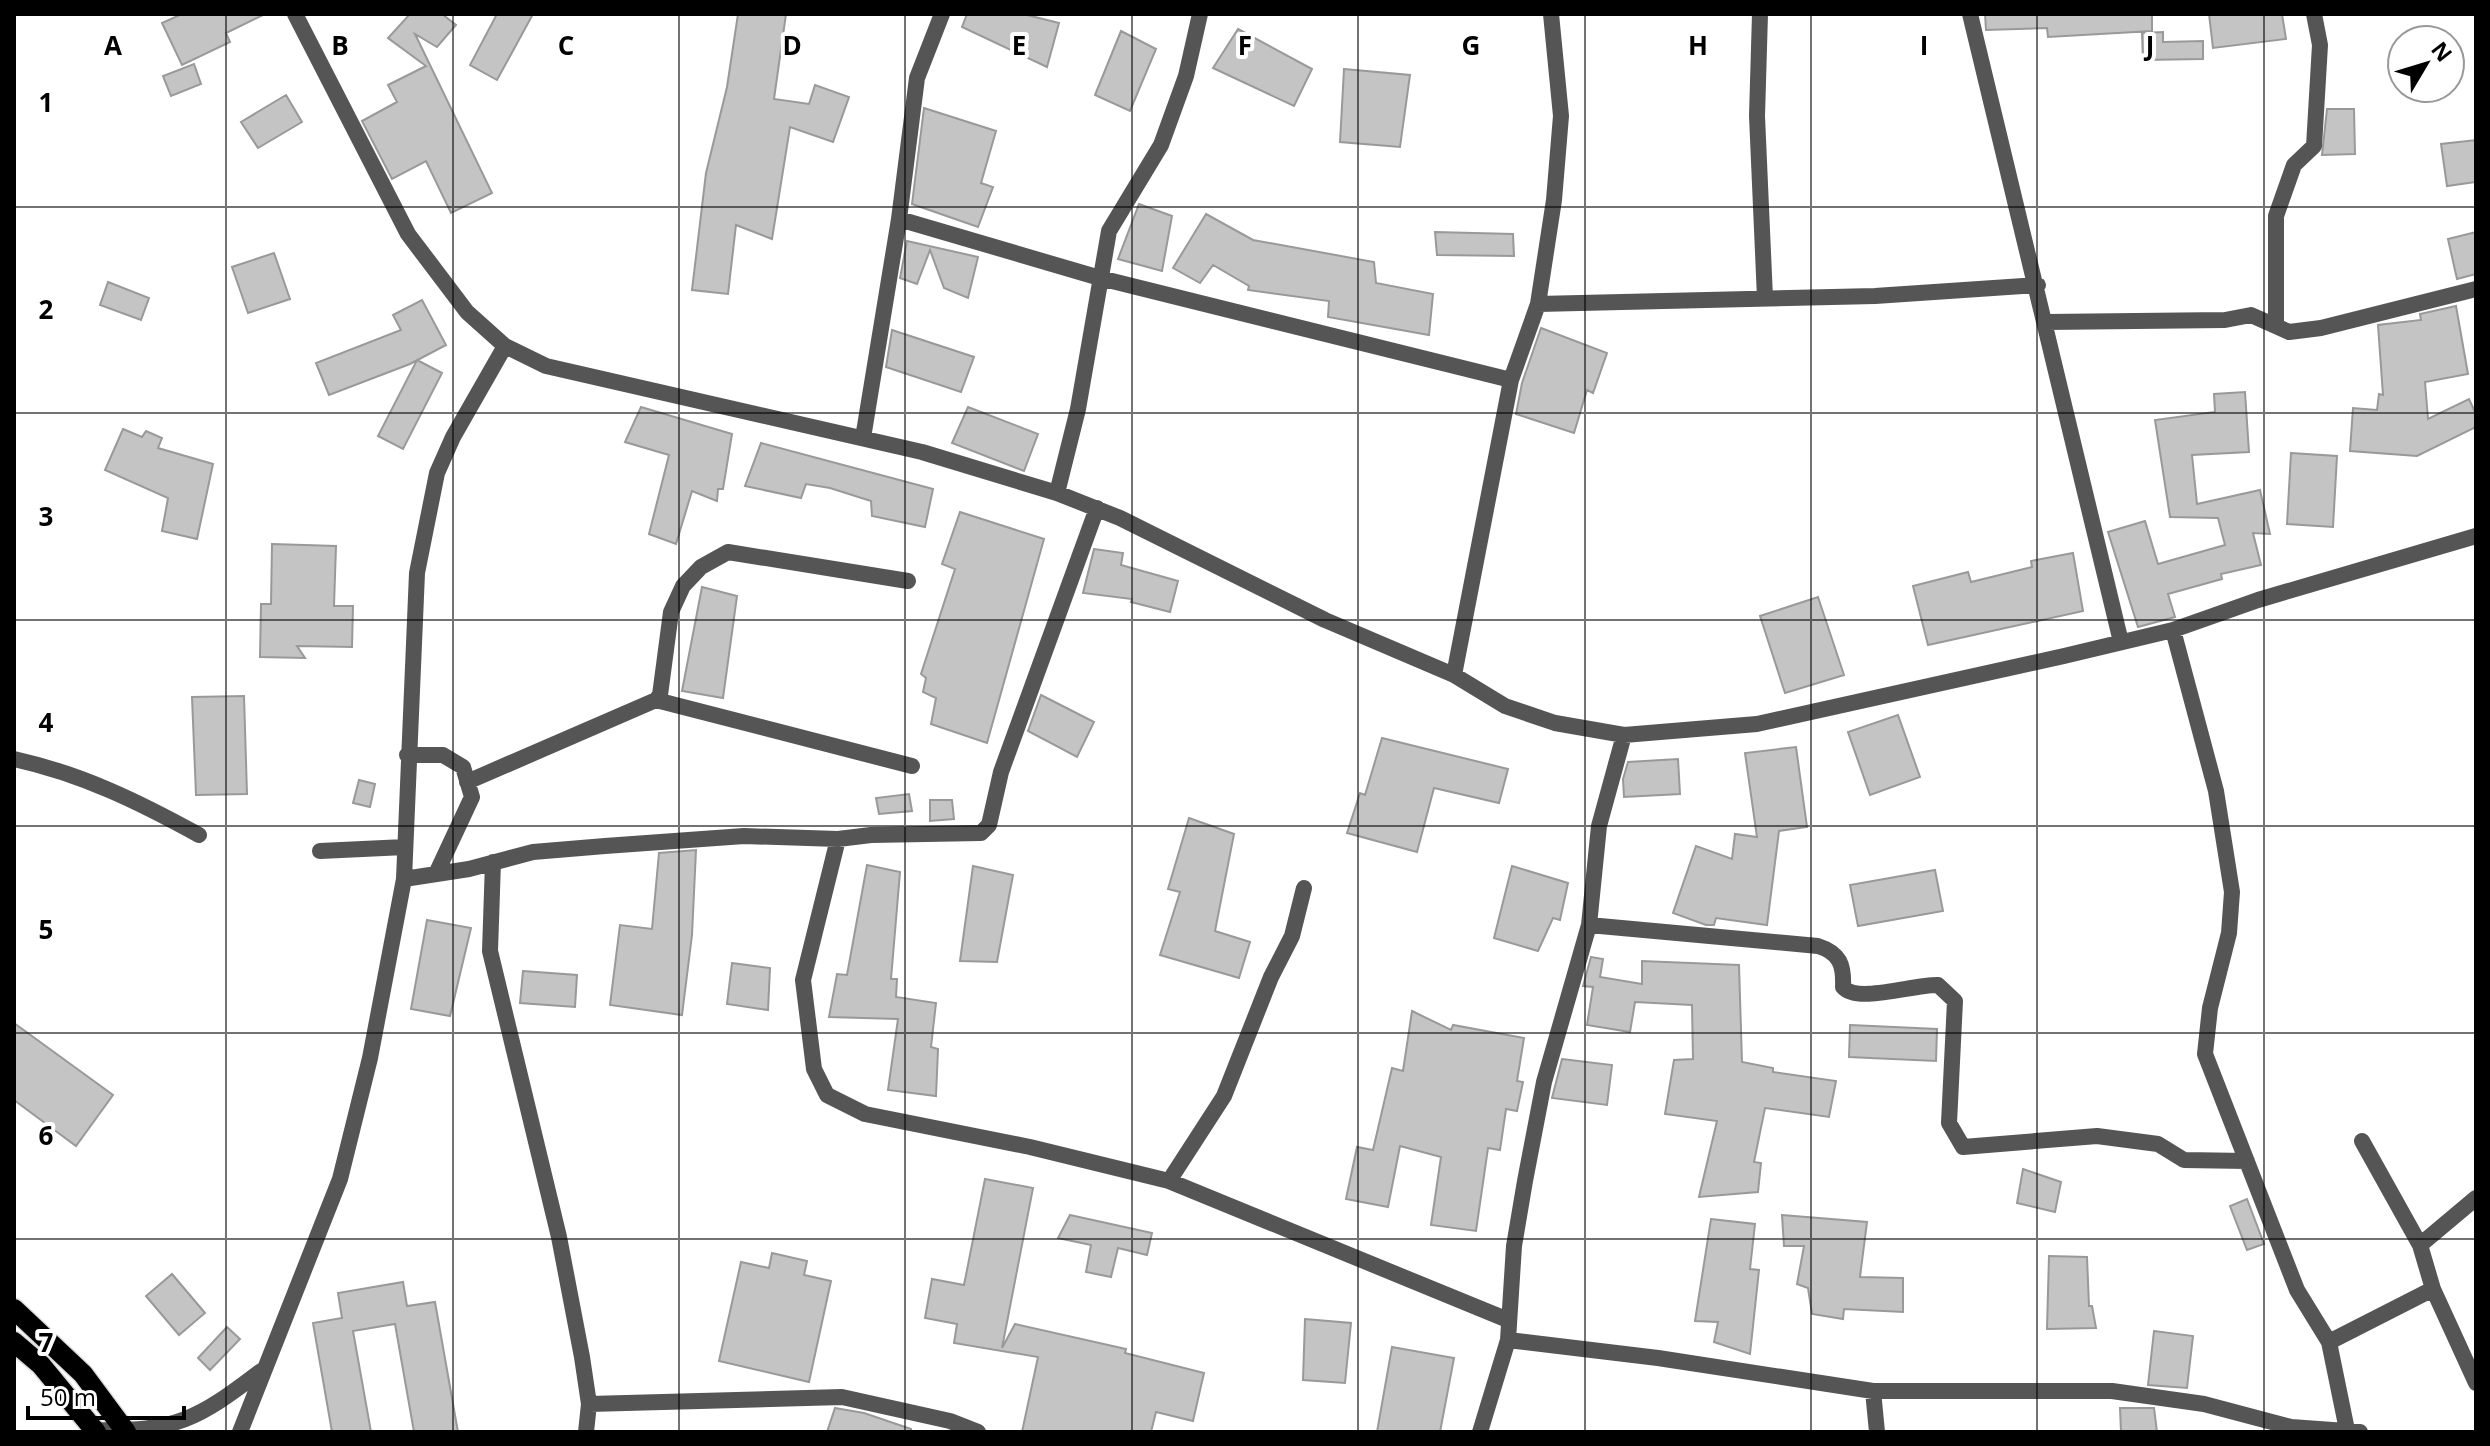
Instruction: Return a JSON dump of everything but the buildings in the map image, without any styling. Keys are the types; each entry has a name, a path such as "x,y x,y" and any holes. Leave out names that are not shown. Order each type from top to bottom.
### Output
{"main road":[{"path":"14,1309 83,1374 126,1432"},
{"path":"14,1342 41,1365 96,1431"}],"street":[{"path":"295,14 408,234 467,312 505,346 546,366 863,438 1057,493 1097,508 1325,620 1454,675 1505,706 1555,723 1624,735 1757,724 2173,630 2258,600 2476,536"},
{"path":"863,438 899,219 917,78 942,14"},
{"path":"1057,493 1078,409 1109,231 1161,145 1186,76 1200,14"},
{"path":"1454,675 1511,380 1538,304 1554,200 1561,116 1551,14"},
{"path":"1760,14 1757,116 1765,298"},
{"path":"1970,14 1985,90 2038,285 2121,642"},
{"path":"2276,324 2276,216 2294,165 2314,146 2320,45 2314,14"},
{"path":"899,219 1100,278 1511,380"},
{"path":"1538,304 1875,296 2038,285"},
{"path":"2046,322 2225,320 2251,315 2289,332 2321,328 2476,289"},
{"path":"240,1432 340,1179 370,1058 404,879 417,573 437,473 453,437 505,346"},
{"path":"404,879 533,852 744,836 838,839 871,835 969,836 981,833 989,825 1001,772 1097,508"},
{"path":"467,782 656,700 660,695 671,612 683,586 701,567 728,552 908,581"},
{"path":"1508,1340 1658,1358 1873,1391 2112,1391 2204,1404 2269,1426 2354,1431 2329,1342 2297,1290 2205,1054 2210,1008 2229,933 2232,892 2216,791 2173,630"},
{"path":"656,700 912,766"},
{"path":"1480,1432 1508,1340 1514,1246 1544,1082 1589,925 1599,826 1624,735"},
{"path":"407,755 443,755 463,767 472,797 436,874"},
{"path":"14,759 54,768 121,792 199,835"},
{"path":"838,839 803,980 814,1069 827,1095 865,1114 1030,1147 1169,1181 1508,1320"},
{"path":"320,851 405,847"},
{"path":"493,862 490,951 559,1237 589,1404 586,1432"},
{"path":"1169,1181 1224,1096 1271,977 1292,936 1304,888"},
{"path":"1589,925 1818,946 1838,957 1846,992 1861,995 1938,985 1955,1001 1949,1123 1963,1147 2097,1136 2158,1144 2184,1160 2247,1161"},
{"path":"2362,1141 2420,1245 2433,1289 2476,1383"},
{"path":"2420,1245 2476,1198"},
{"path":"2329,1342 2433,1289"},
{"path":"96,1431 126,1432 194,1418 262,1370"},
{"path":"1873,1391 1877,1432"},
{"path":"589,1404 842,1397 950,1421 978,1432"}]}
